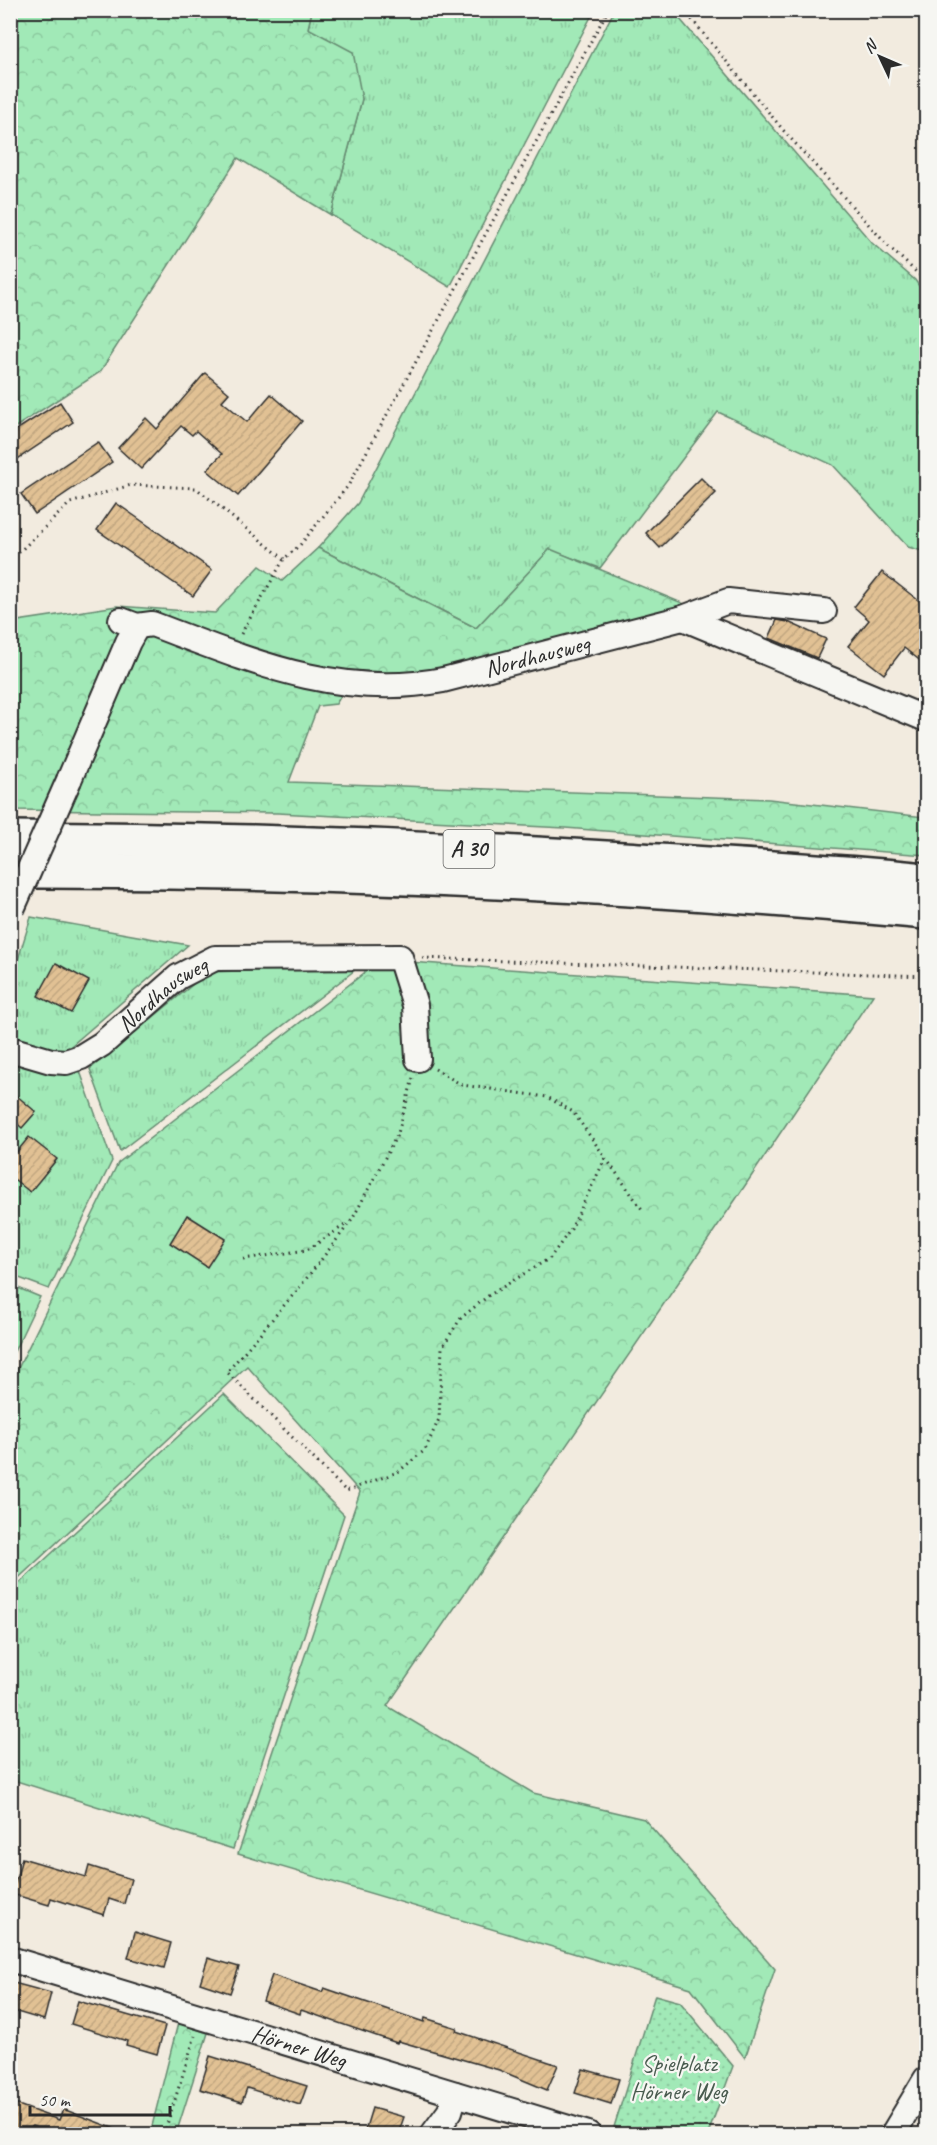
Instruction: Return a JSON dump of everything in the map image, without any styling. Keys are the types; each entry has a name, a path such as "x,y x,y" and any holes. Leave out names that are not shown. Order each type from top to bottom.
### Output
{"highway":[{"name":"A 30","path":"10,838 198,839 409,846 846,872 927,880"},
{"name":"A 30","path":"10,871 403,878 816,902 927,912"}],"street":[{"name":"Nordhausweg","path":"11,911 128,642 129,623 152,624 274,668 333,682 373,687 412,686 683,618 728,601 824,612"},
{"path":"683,618 927,719"},
{"name":"Nordhausweg","path":"10,1049 51,1061 66,1062 81,1057 102,1044 178,977 215,958 400,957"},
{"path":"400,957 415,1005 418,1059"},
{"name":"Hörner Weg","path":"10,1959 588,2134"},
{"path":"893,2134 926,2079"},
{"path":"434,2134 450,2111 455,2094"}],"path":[{"path":"227,652 238,639 284,558 300,545 348,486 608,10"},
{"path":"684,10 784,131 889,248 926,278"},
{"path":"10,561 70,504 131,485 196,488 284,558"},
{"path":"400,957 877,976 927,976"},
{"path":"606,1157 571,1229 550,1258 488,1296 461,1318 442,1347 439,1419 425,1450 398,1472 346,1491 227,1372 299,1288 352,1220 398,1133 418,1059 462,1085 547,1097 573,1112 606,1157 644,1212"},
{"path":"243,1259 307,1250 352,1220"},
{"path":"164,2134 201,2017"}],"green space":[{"path":"11,10 312,11 308,28 353,52 362,99 331,215 238,158 100,372 11,430"},
{"path":"312,11 594,11 450,287 331,215 362,99 308,28"},
{"path":"614,11 673,11 872,243 915,280 926,296 926,552 908,547 833,465 718,412 600,568 550,550 476,628 318,548 358,503"},
{"path":"318,548 476,628 550,549 692,607 421,676 355,672 336,704 318,706 289,782 769,799 924,817 926,814 926,855 565,828 278,813 11,810 11,622 117,606 215,613 260,566 282,581"},
{"path":"31,917 188,945 71,1046 112,1161 49,1289 11,1275 11,982"},
{"path":"381,960 873,995 736,1199 387,1706 533,1793 644,1819 775,1969 745,2058 691,1988 238,1854 360,1492 247,1366 11,1585 10,1385 118,1163"},
{"path":"359,967 120,1151 90,1069 208,972"},
{"path":"11,1285 40,1297 11,1358"},
{"path":"224,1394 344,1515 233,1849 10,1779 11,1591"},
{"name":"Spielplatz Hörner Weg","path":"655,1995 680,2002 733,2066 708,2134 640,2134 614,2127"},
{"path":"178,2023 208,2033 176,2134 150,2134"}],"building":[{"path":"205,373 229,393 222,401 247,422 271,394 302,421 238,496 207,470 222,454 196,431 192,435 181,426 141,469 118,448 146,418 157,429"},
{"path":"60,402 73,422 10,464 10,434"},
{"path":"98,442 112,462 35,514 21,494"},
{"path":"701,478 716,493 660,548 646,533"},
{"path":"116,503 212,570 193,596 97,530"},
{"path":"882,572 927,607 927,666 904,648 884,674 848,646 869,620 854,607"},
{"path":"777,620 788,622 826,639 817,658 769,638"},
{"path":"56,963 89,981 71,1013 38,996"},
{"path":"10,1090 36,1112 22,1128 10,1117"},
{"path":"29,1137 57,1159 30,1192 10,1176 10,1160"},
{"path":"187,1215 225,1239 207,1267 170,1243"},
{"path":"22,1858 86,1877 89,1866 131,1879 124,1904 109,1899 104,1915 51,1898 49,1905 12,1894"},
{"path":"135,1932 171,1943 164,1968 128,1958"},
{"path":"208,1958 239,1967 230,1993 200,1983"},
{"path":"272,1975 322,1992 324,1988 424,2022 425,2018 457,2028 456,2031 558,2065 547,2090 499,2070 398,2041 397,2043 301,2010 300,2014 263,2001"},
{"path":"10,1982 51,1993 44,2020 10,2010"},
{"path":"78,2001 165,2026 157,2054 126,2045 127,2041 71,2024"},
{"path":"210,2056 307,2086 300,2105 247,2088 242,2102 200,2089"},
{"path":"583,2069 619,2079 611,2104 575,2093"},
{"path":"10,2102 59,2120 63,2109 128,2134 53,2134 32,2126 29,2134 10,2134"},
{"path":"372,2108 404,2117 398,2134 364,2134"}]}
